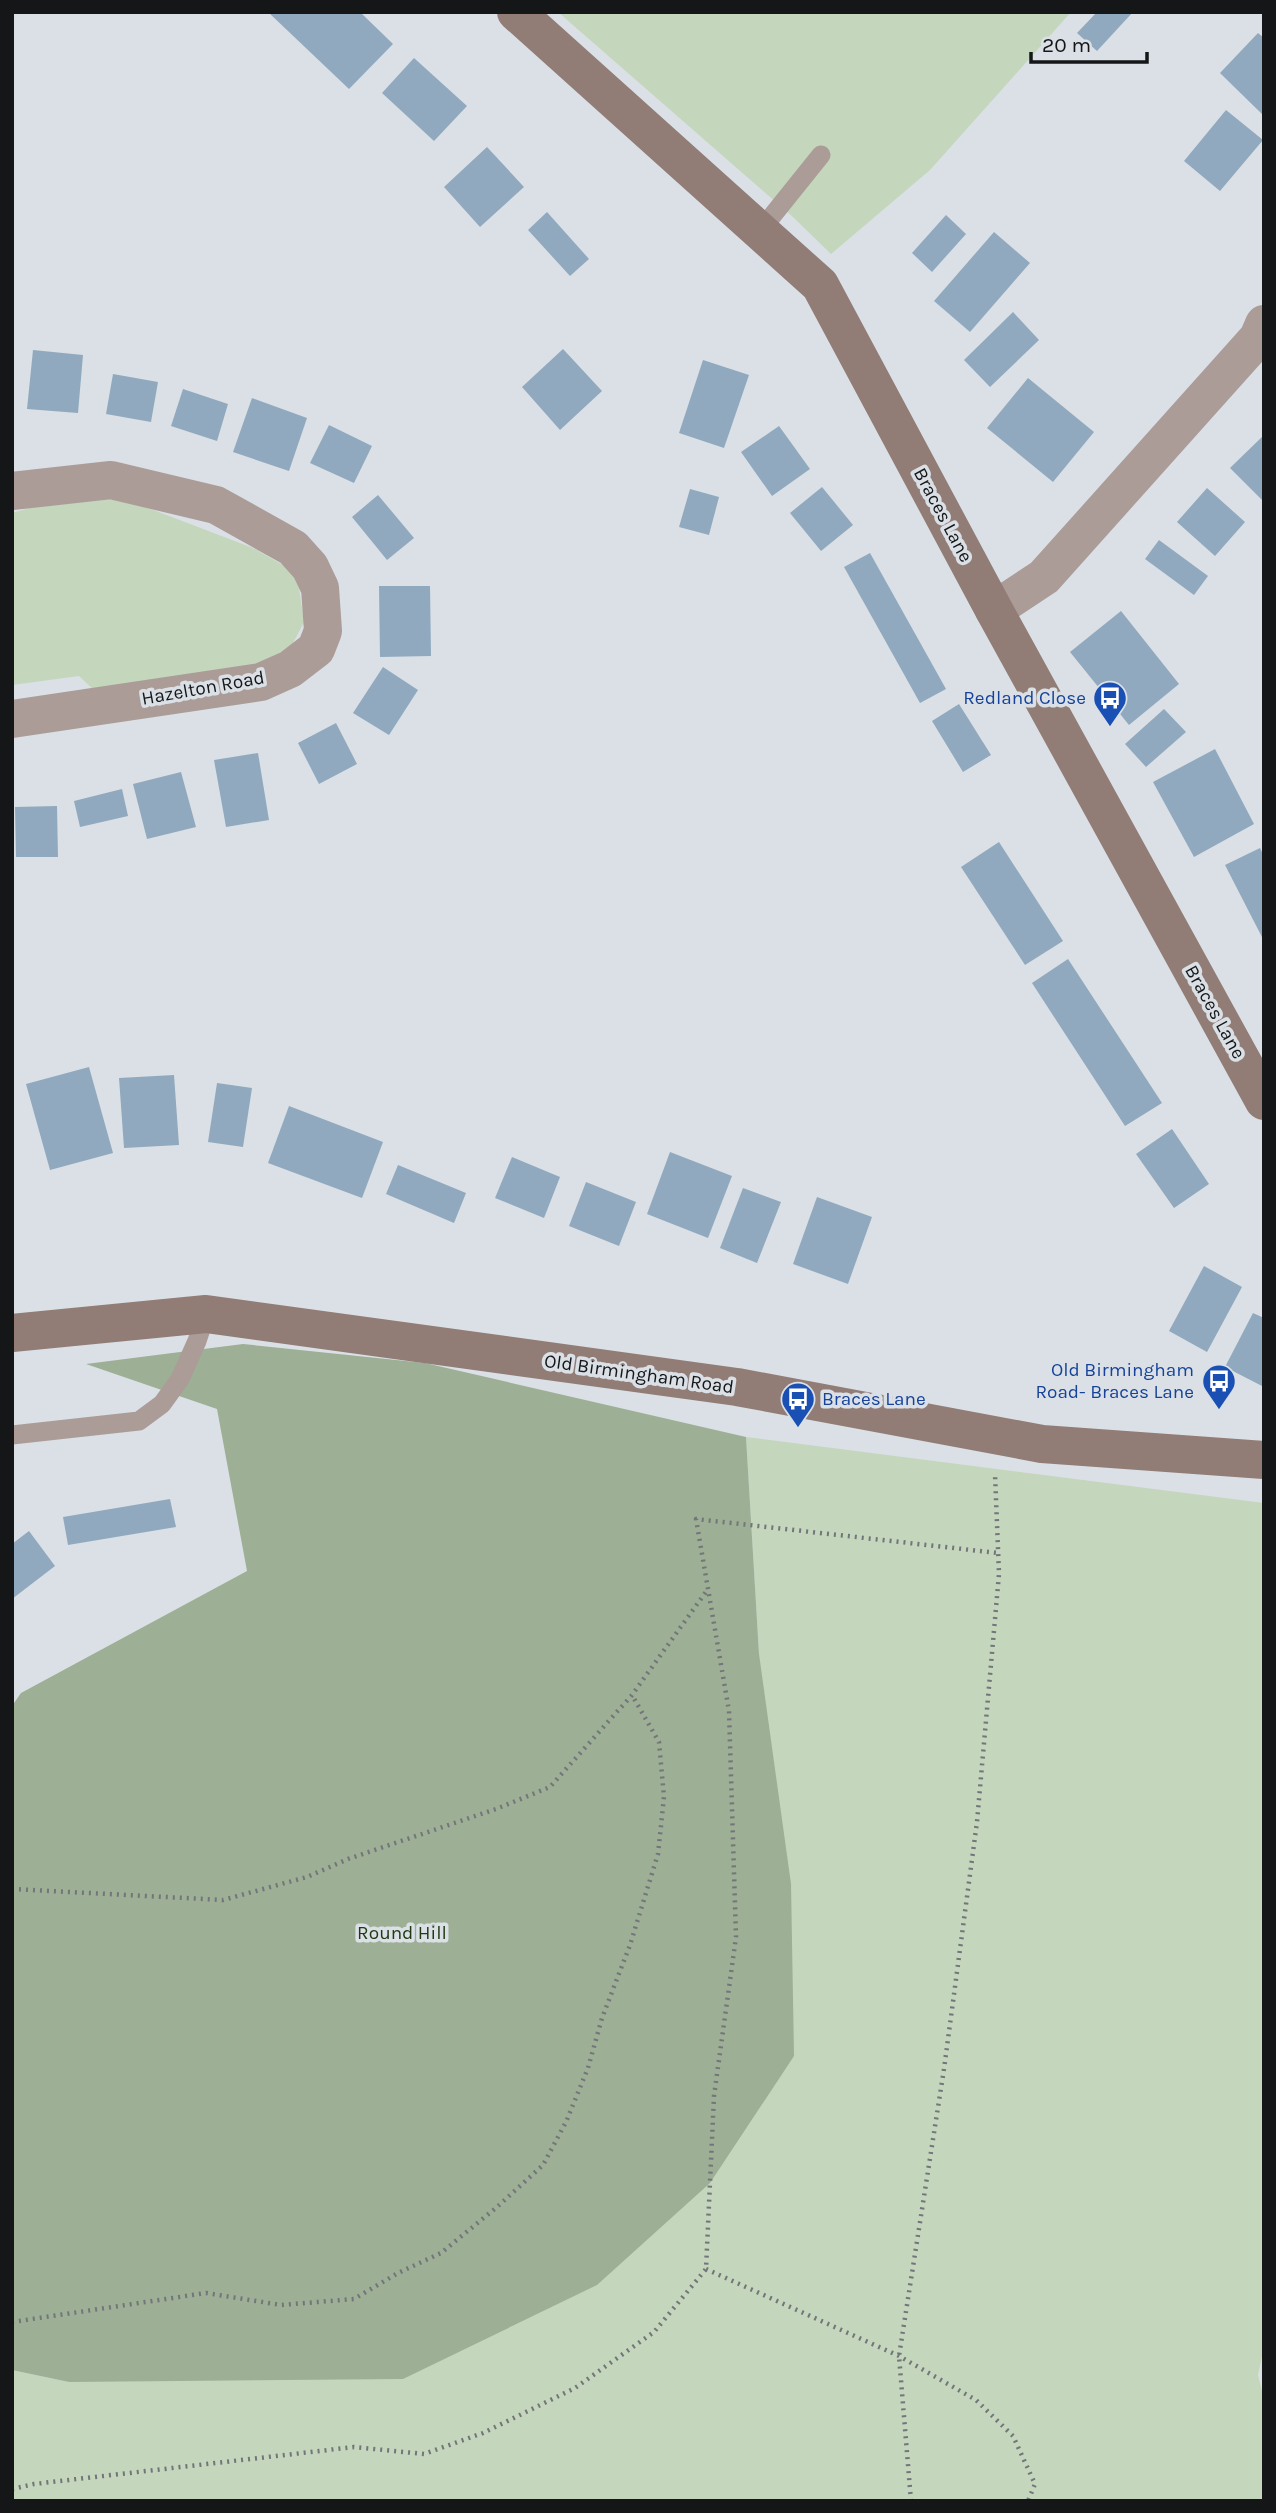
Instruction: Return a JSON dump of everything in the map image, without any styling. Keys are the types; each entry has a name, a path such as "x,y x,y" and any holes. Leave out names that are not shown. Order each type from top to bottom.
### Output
{"street":[{"name":"Braces Lane","path":"516,12 820,285 994,610 1264,1101"},
{"path":"994,610 1044,577 1258,338 1264,324"},
{"name":"Hazelton Road","path":"12,491 111,480 216,505 293,548 310,567 320,589 323,631 316,649 290,669 261,682 12,719"},
{"name":"Old Birmingham Road","path":"12,1333 206,1314 737,1387 1042,1444 1264,1460"}],"lane":[{"path":"760,231 821,155"},
{"path":"12,1435 139,1421 162,1404 180,1379 206,1314"}],"path":[{"path":"911,2501 899,2356 944,2069 977,1822 999,1574 994,1435"},
{"path":"12,2489 34,2484 354,2447 425,2455 483,2432 575,2388 654,2332 706,2269 715,2096 736,1937 729,1711 696,1519 998,1553"},
{"path":"12,1889 223,1900 307,1877 348,1859 496,1809 550,1787 632,1695 708,1588"},
{"path":"12,2322 206,2293 281,2305 354,2299 398,2273 441,2253 543,2165 566,2122 588,2068 602,2018 630,1945 658,1854 664,1797 659,1742 632,1695"},
{"path":"706,2269 899,2356 976,2400 1013,2436 1035,2484 1028,2501"}],"green space":[{"path":"558,12 1071,12 930,170 831,254 793,217"},
{"path":"114,495 253,548 290,569 299,588 304,622 293,643 266,663 94,690 79,676 12,685 12,513 50,502"},
{"name":"Round Hill","path":"243,1344 425,1363 746,1437 759,1654 791,1884 794,2056 710,2183 597,2285 403,2379 69,2382 12,2370 12,1706 21,1693 247,1571 217,1409 86,1364"},
{"path":"746,1437 1264,1503 1264,2347 1258,2375 1264,2399 1264,2501 12,2501 12,2370 69,2382 759,1654"}],"building":[{"path":"268,12 360,12 393,44 349,89"},
{"path":"1097,12 1133,12 1097,51 1077,33"},
{"path":"1258,33 1264,38 1264,116 1220,73"},
{"path":"414,58 467,106 434,141 382,93"},
{"path":"1226,110 1263,140 1220,191 1184,161"},
{"path":"487,147 524,187 480,227 444,187"},
{"path":"547,212 589,259 570,276 528,230"},
{"path":"946,215 966,234 932,272 912,253"},
{"path":"994,232 1030,263 970,332 934,301"},
{"path":"1013,312 1039,340 990,387 964,360"},
{"path":"563,349 602,391 560,430 522,387"},
{"path":"33,350 83,355 78,413 27,409"},
{"path":"703,360 749,375 724,448 679,433"},
{"path":"113,374 158,382 151,422 106,414"},
{"path":"1028,378 1094,432 1053,482 987,428"},
{"path":"183,389 228,404 217,441 171,426"},
{"path":"252,398 307,418 289,471 233,452"},
{"path":"329,425 372,446 354,483 310,463"},
{"path":"779,426 810,469 772,496 741,452"},
{"path":"1264,435 1264,502 1230,468"},
{"path":"822,487 853,525 821,551 790,513"},
{"path":"1207,488 1245,522 1215,556 1177,522"},
{"path":"690,489 719,497 709,535 679,527"},
{"path":"378,495 414,538 387,560 352,517"},
{"path":"1159,540 1208,576 1194,595 1145,559"},
{"path":"870,553 946,689 920,703 844,567"},
{"path":"379,586 430,586 431,656 380,657"},
{"path":"1121,611 1179,684 1129,725 1070,652"},
{"path":"383,667 418,690 389,735 353,713"},
{"path":"959,704 991,755 963,772 932,721"},
{"path":"1164,709 1186,732 1146,767 1125,744"},
{"path":"336,723 357,764 319,784 298,743"},
{"path":"1215,749 1254,824 1194,857 1153,782"},
{"path":"258,753 269,820 226,827 214,760"},
{"path":"181,772 196,827 147,839 133,784"},
{"path":"122,789 128,816 80,827 74,801"},
{"path":"57,806 58,857 16,857 15,807"},
{"path":"999,842 1063,941 1025,965 961,867"},
{"path":"1260,848 1264,856 1264,941 1225,865"},
{"path":"1068,959 1162,1103 1125,1126 1032,983"},
{"path":"89,1067 113,1153 50,1170 26,1084"},
{"path":"174,1075 179,1145 124,1148 119,1078"},
{"path":"217,1083 252,1088 243,1147 208,1142"},
{"path":"289,1106 383,1142 362,1198 268,1163"},
{"path":"1172,1129 1209,1184 1174,1208 1136,1154"},
{"path":"670,1152 732,1176 708,1238 647,1214"},
{"path":"512,1157 560,1177 544,1218 495,1198"},
{"path":"398,1165 466,1193 454,1223 386,1194"},
{"path":"586,1182 636,1202 619,1246 569,1226"},
{"path":"743,1188 781,1202 757,1263 720,1248"},
{"path":"817,1197 872,1217 848,1284 793,1264"},
{"path":"1204,1266 1242,1287 1207,1352 1169,1331"},
{"path":"1253,1313 1264,1318 1264,1387 1225,1367"},
{"path":"170,1499 176,1527 68,1545 63,1517"},
{"path":"29,1531 55,1566 12,1599 12,1544"}],"place":[{"name":"Redland Close","path":"1110,728"},
{"name":"Old Birmingham Road- Braces Lane","path":"1219,1411"},
{"name":"Braces Lane","path":"798,1429"}]}
